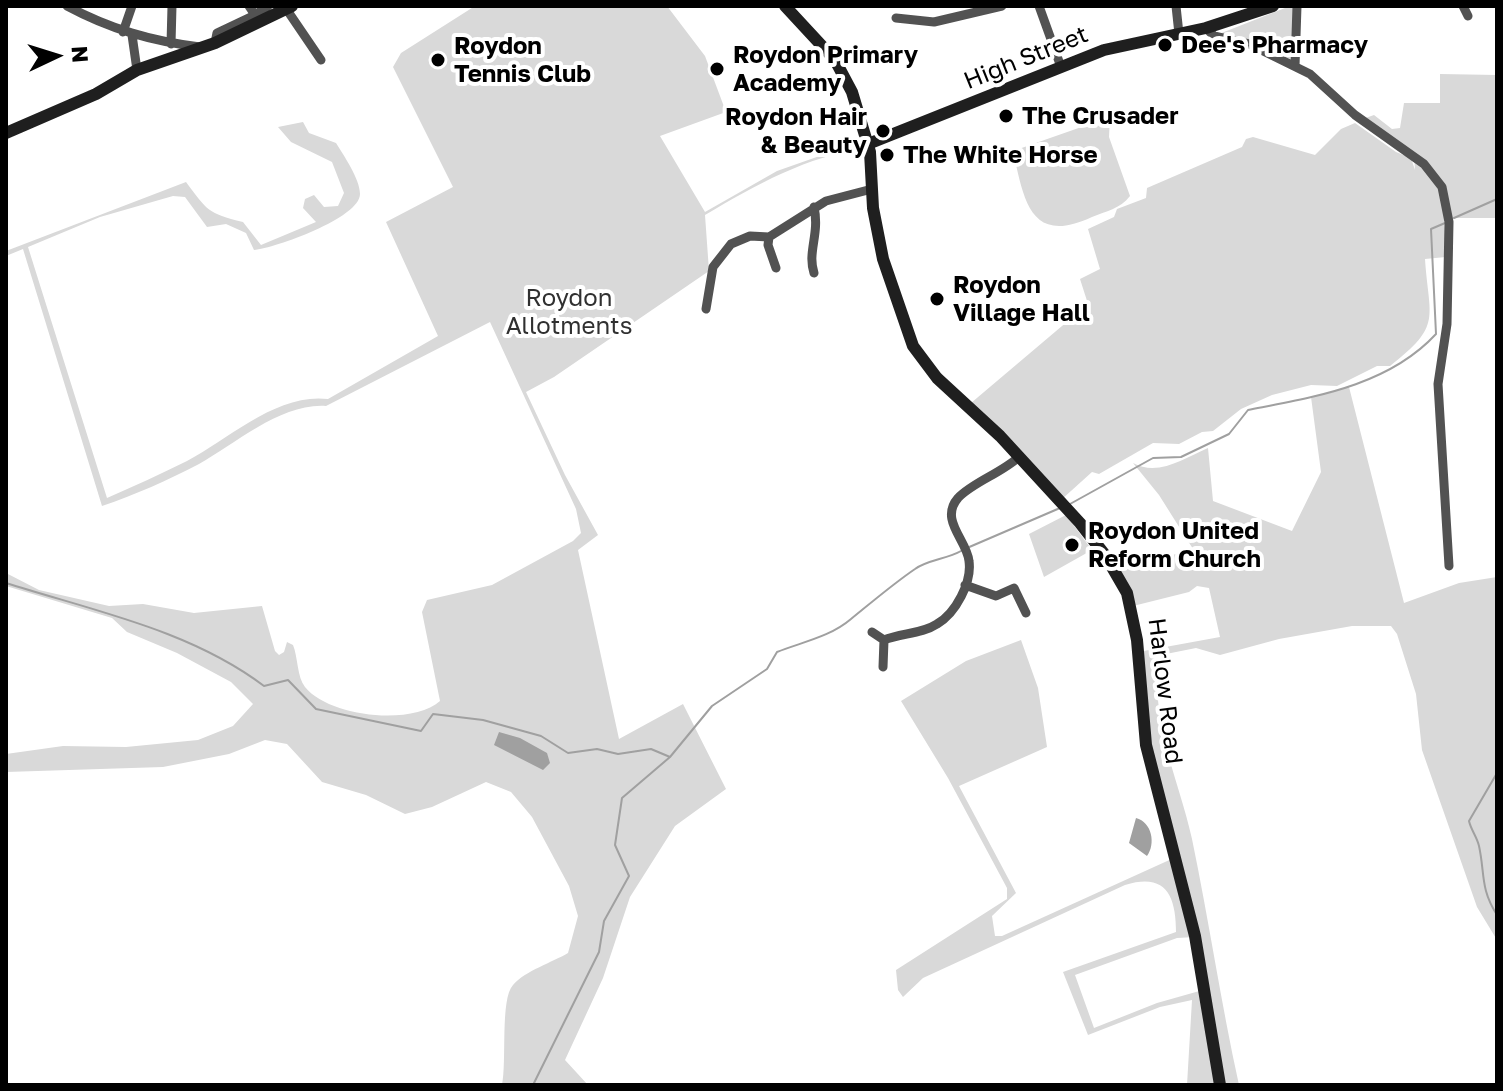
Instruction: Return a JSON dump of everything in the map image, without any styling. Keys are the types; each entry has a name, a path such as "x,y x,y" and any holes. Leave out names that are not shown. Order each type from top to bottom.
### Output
{"street":[{"path":"67,6 128,33 171,44 200,47"},
{"path":"132,6 128,33 137,70"},
{"path":"171,44 172,6"},
{"path":"215,43 217,33 252,11 268,6"},
{"name":"Harlow Road","path":"785,6 845,76 868,144 872,189 889,280 913,346 937,378 1020,456 1092,538 1117,573 1131,604 1146,745 1195,936 1220,1085"},
{"path":"896,18 934,22 1002,6"},
{"path":"1039,6 1061,67"},
{"path":"1176,6 1179,34"},
{"name":"High Street","path":"868,144 1113,47 1206,28 1234,12 1273,6"},
{"path":"1295,66 1297,6"},
{"path":"6,133 96,94 137,70 215,43 290,8 321,60"},
{"path":"1206,28 1214,36 1249,44 1310,74 1381,136 1424,164 1435,176 1446,198 1447,324 1438,384 1449,566"},
{"path":"706,309 713,267 731,244 750,236 769,237 814,207 848,193 872,189"},
{"path":"814,207 818,226 810,261 814,273"},
{"path":"769,237 768,245 776,268"},
{"path":"884,640 941,622 953,610 965,585 969,560 956,535 953,510 958,498 1020,456"},
{"path":"965,585 996,596 1014,588 1026,613"},
{"path":"872,632 884,640"},
{"path":"883,667 884,640"}],"green space":[{"name":"Roydon Allotments","path":"475,6 667,6 705,56 726,112 660,136 705,212 777,171 865,140 866,148 803,165 705,215 709,271 554,377 526,392 565,475 598,535 578,550 619,739 683,704 726,789 675,826 630,897 603,978 565,1060 588,1085 502,1085 509,992 525,975 568,953 578,916 569,886 532,817 511,792 486,782 432,807 405,814 366,795 322,782 287,744 265,740 229,754 163,767 6,772 6,754 63,746 126,747 198,740 233,726 253,704 231,682 177,653 127,632 112,618 6,586 6,573 39,590 109,606 143,604 194,613 262,606 275,651 279,655 284,652 287,642 293,645 302,683 317,697 332,705 371,715 410,714 440,701 422,612 427,600 492,585 573,541 581,533 576,509 490,322 326,406 309,407 276,417 199,464 102,506 23,249 6,256 6,251 186,182 209,210 243,222 261,245 316,222 303,208 305,199 314,195 324,207 338,206 344,193 332,162 291,142 278,127 303,122 309,133 336,143 355,175 360,194 346,213 315,230 254,250 246,233 226,224 207,227 185,197 173,196 100,217 28,247 107,498 187,461 272,410 309,399 328,399 438,336 386,222 453,187 393,67 401,53"},
{"path":"1295,6 1292,60 1244,38 1219,34"},
{"path":"1440,74 1497,75 1497,218 1444,218 1446,257 1425,259 1429,320 1418,340 1390,366 1377,366 1337,386 1311,385 1272,395 1241,409 1213,431 1202,432 1179,444 1153,443 1099,474 1092,472 1061,500 971,403 1088,304 1080,279 1100,269 1088,229 1114,217 1117,209 1146,198 1147,188 1242,147 1246,139 1253,137 1315,155 1341,129 1355,123 1396,152 1411,158 1415,170 1414,155 1360,120 1374,115 1392,129 1400,128 1404,103 1440,103"},
{"path":"1110,117 1109,137 1130,196 1112,209 1071,224 1055,226 1043,222 1026,201 1013,151"},
{"path":"1349,387 1404,603 1459,583 1497,577 1497,940 1477,907 1422,750 1416,694 1397,634 1391,626 1352,626 1279,639 1220,655 1196,648 1161,655 1158,701 1161,724 1192,839 1239,1085 1187,1085 1192,1000 1160,1007 1088,1035 1063,972 1176,932 1171,898 1166,890 1150,882 1125,885 923,978 903,997 898,990 896,970 1007,899 1007,888 948,778 901,701 966,661 1021,640 1038,688 1047,747 959,786 1016,893 992,916 995,936 1002,936 1176,857 1146,745 1138,652 1220,637 1209,588 1197,586 1189,592 1133,606 1118,571 1193,549 1159,495 1133,463 1142,467 1162,467 1208,448 1213,501 1292,531 1321,472 1311,397","holes":["1195,937 1203,990 1157,1003 1094,1028 1075,975 1177,938"]},
{"path":"1066,515 1092,550 1044,577 1029,534"}],"shaded area":[{"path":"499,732 520,738 547,753 550,763 543,770 494,745"},
{"path":"1136,818 1146,824 1151,834 1147,856 1129,843"}],"waterway":[{"path":"1454,218 1497,199"},
{"path":"1070,504 1153,458 1181,457 1229,434 1248,410 1349,387 1396,366 1417,352 1436,334 1431,229 1445,223"},
{"path":"967,548 1060,508"},
{"path":"533,1085 599,952 604,921 629,876 615,845 622,798 670,757 712,706 767,669 777,652 834,630 915,569 961,551"},
{"path":"6,583 173,636 205,650 264,686 288,680 316,709 421,731 433,714 483,720 541,736 568,753 597,749 618,754 651,749 670,757"},
{"path":"1497,773 1469,821 1479,846 1485,889 1497,915"}],"place":[{"name":"Dee's Pharmacy","path":"1165,45"},
{"name":"Roydon Tennis Club","path":"438,60"},
{"name":"Roydon Primary Academy","path":"717,69"},
{"name":"The Crusader","path":"1006,116"},
{"name":"Roydon Hair & Beauty","path":"883,131"},
{"name":"The White Horse","path":"887,155"},
{"name":"Roydon Village Hall","path":"937,299"},
{"name":"Roydon United Reform Church","path":"1072,545"}]}
